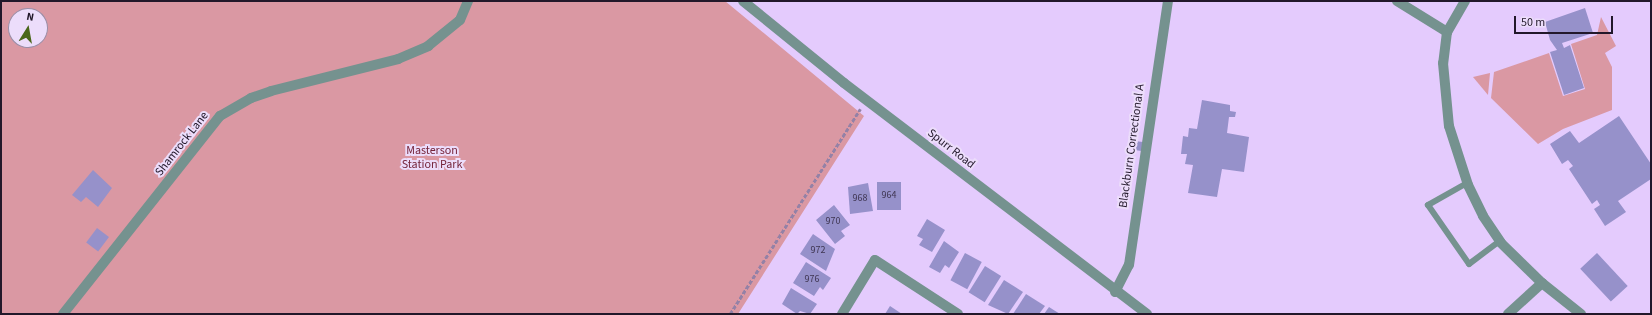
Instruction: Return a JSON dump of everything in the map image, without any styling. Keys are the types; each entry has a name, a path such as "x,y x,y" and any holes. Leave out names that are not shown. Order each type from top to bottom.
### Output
{"street":[{"name":"Shamrock Lane","path":"63,314 220,116 251,98 271,91 398,59 428,46 460,20 468,1"},
{"name":"Spurr Road","path":"743,1 866,100 1115,292 1147,314"},
{"name":"Blackburn Correctional A","path":"1115,292 1129,265 1168,1"},
{"path":"1397,1 1447,32"},
{"path":"1465,1 1447,32 1443,63 1444,94 1449,126 1467,183 1500,241 1542,283 1581,314"},
{"path":"842,314 875,260 958,314"},
{"path":"1508,314 1542,283"}],"lane":[{"path":"1467,183 1428,205 1469,264 1500,241"}],"path":[{"path":"730,314 866,100"}],"green space":[{"name":"Masterson Station Park","path":"1,1 725,1 864,116 738,314 1,314"},
{"path":"1601,17 1616,46 1605,53 1612,67 1612,110 1563,129 1538,144 1491,98 1494,72 1549,53 1563,96 1585,89 1571,44 1597,35"},
{"path":"1490,73 1488,95 1473,77"}],"building":[{"path":"1585,8 1593,33 1562,43 1564,48 1570,45 1584,88 1564,95 1550,52 1557,50 1550,40 1545,22"},
{"path":"1202,100 1230,105 1230,111 1236,112 1235,117 1229,117 1227,133 1249,137 1244,172 1222,169 1217,197 1188,193 1193,165 1185,164 1187,154 1181,154 1183,136 1188,137 1189,128 1197,129"},
{"path":"1619,116 1651,164 1651,179 1618,201 1626,212 1605,226 1594,209 1600,205 1597,200 1592,204 1569,169 1573,166 1568,160 1562,164 1550,144 1570,131 1579,143"},
{"path":"1135,141 1143,142 1142,151 1134,150"},
{"path":"93,170 112,188 98,207 86,197 81,202 72,195"},
{"path":"877,182 901,182 901,210 877,210"},
{"path":"868,183 873,211 850,214 848,187"},
{"path":"834,205 850,225 841,231 845,236 835,244 816,220"},
{"path":"927,219 945,230 932,252 919,245 923,239 917,236"},
{"path":"97,228 109,237 98,251 86,242"},
{"path":"813,234 835,249 826,271 800,254"},
{"path":"944,241 959,252 949,268 945,265 940,273 929,267"},
{"path":"965,253 982,262 967,289 950,280"},
{"path":"1597,253 1628,286 1611,302 1580,269"},
{"path":"806,262 831,278 823,290 820,287 814,296 793,283"},
{"path":"985,266 1001,276 985,302 969,292"},
{"path":"1004,280 1023,292 1008,314 988,305"},
{"path":"791,288 817,304 810,314 800,311 797,314 782,304"},
{"path":"1026,294 1045,306 1039,314 1013,314"},
{"path":"890,306 902,314 885,314"},
{"path":"1049,307 1060,314 1044,314"}]}
